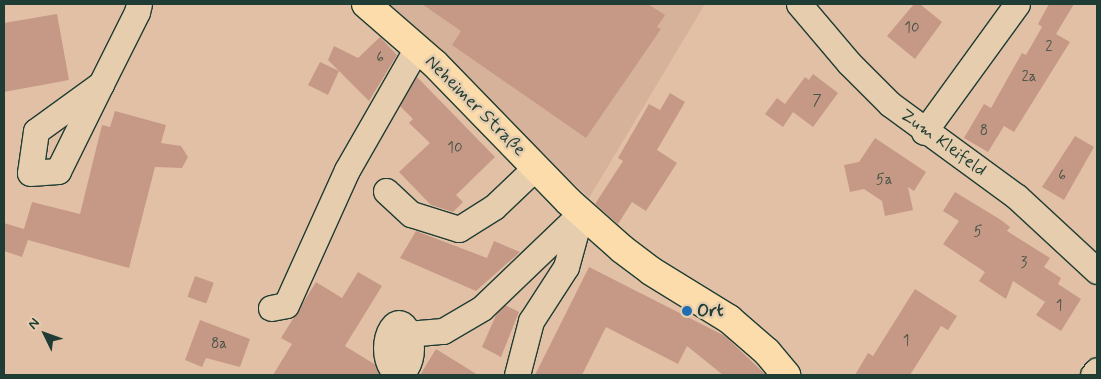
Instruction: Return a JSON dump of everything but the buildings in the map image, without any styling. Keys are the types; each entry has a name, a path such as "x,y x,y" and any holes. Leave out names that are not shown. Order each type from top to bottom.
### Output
{"main road":[{"name":"Neheimer Straße","path":"366,4 417,48 581,214 651,271 741,328 767,352 786,375"}],"street":[{"path":"101,84 139,4"},
{"name":"Zum Kleifeld","path":"800,4 849,63 924,132 1017,197 1097,272"},
{"path":"924,132 1017,4"},
{"path":"271,308 286,305 347,170 417,48"},
{"path":"386,191 412,214 459,229 494,207 536,167"},
{"path":"407,334 443,331 482,308 581,214"},
{"path":"518,375 531,320 566,268 581,214"},
{"path":"1093,375 1097,370"}],"shaded area":[{"path":"379,4 705,4 589,198 423,40"}],"place":[{"name":"Ort","path":"687,311"}]}
